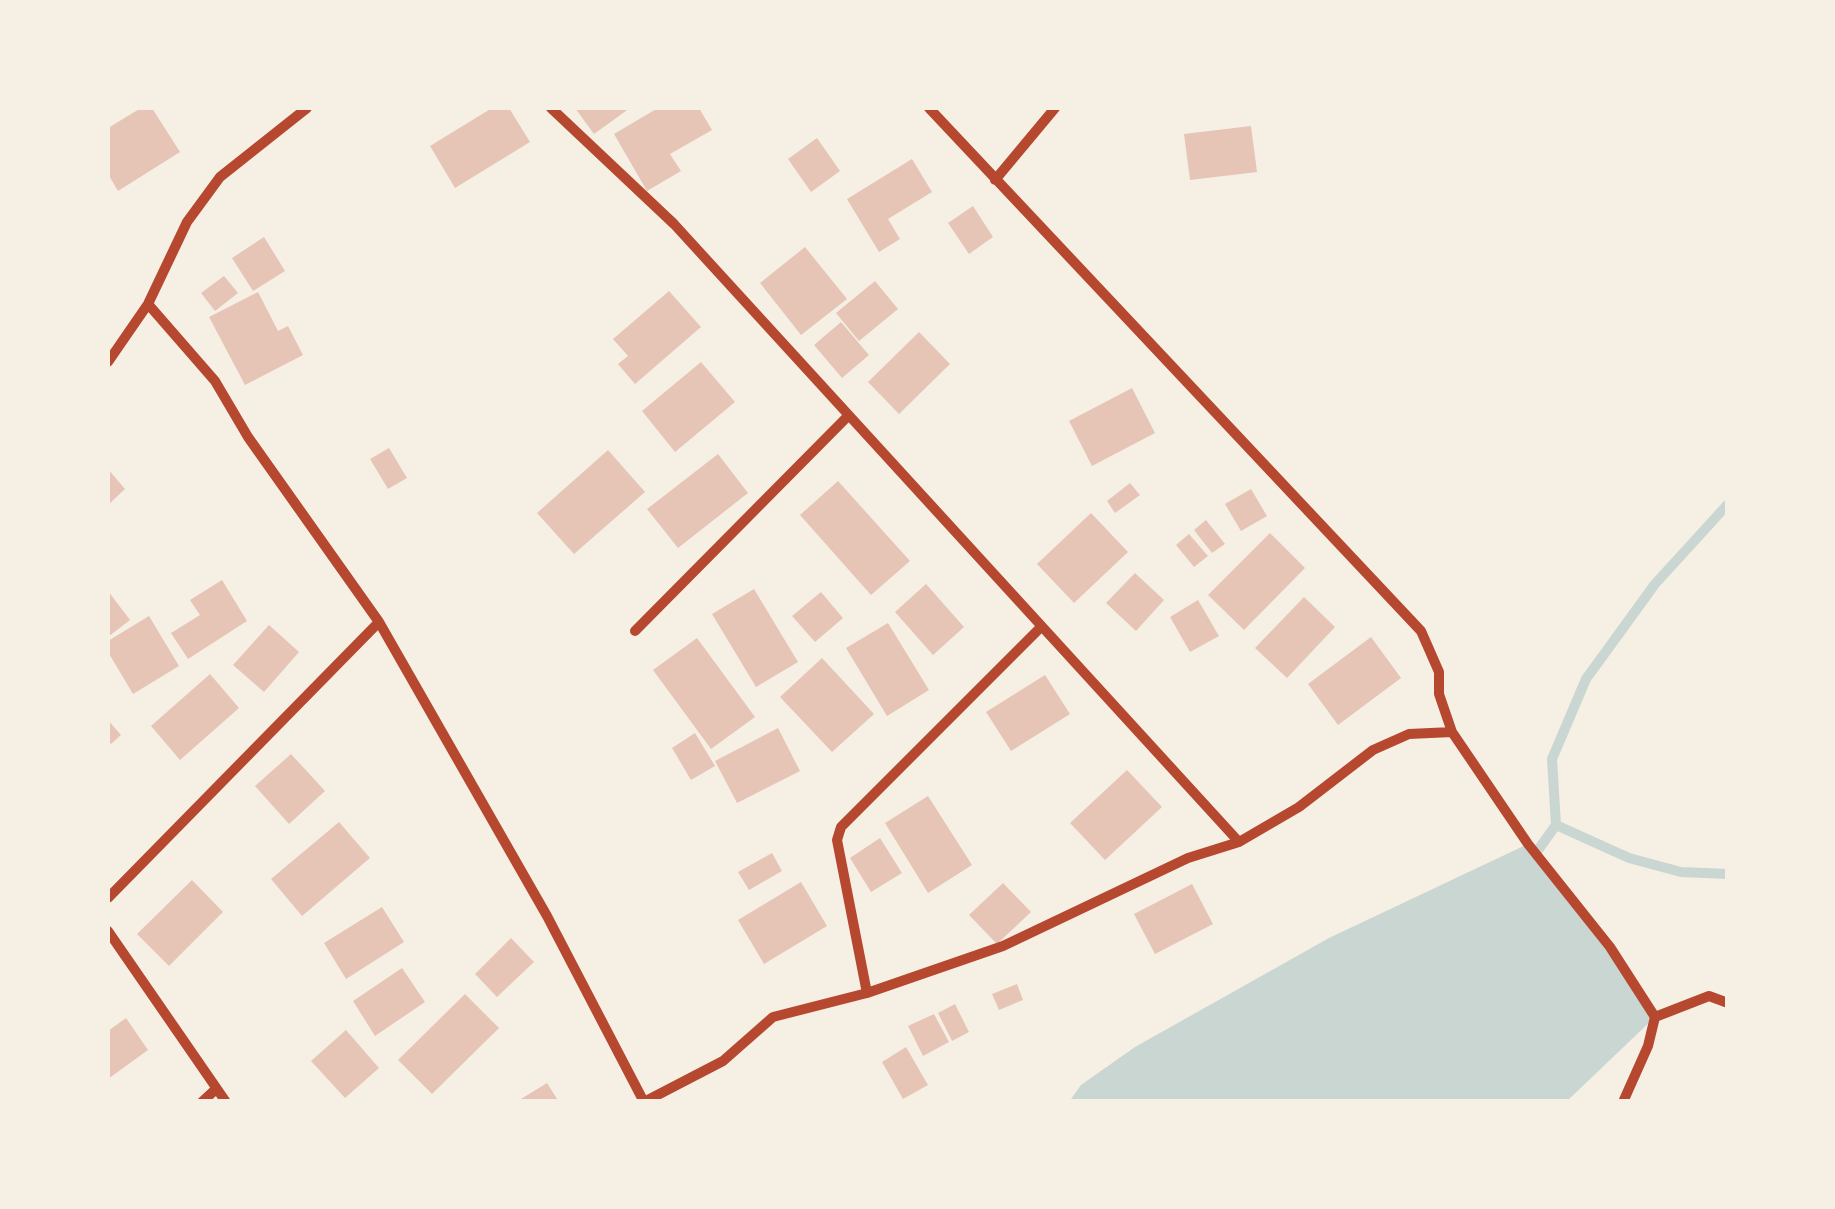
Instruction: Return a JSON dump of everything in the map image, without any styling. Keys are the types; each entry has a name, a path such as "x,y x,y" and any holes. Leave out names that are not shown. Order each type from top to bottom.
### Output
{"street":[{"path":"108,362 148,304 187,222 220,178 307,108"},
{"path":"551,108 674,224 1239,842"},
{"path":"929,108 1421,632 1438,672 1439,694 1452,732 1528,844 1610,948 1655,1017 1648,1046 1622,1102"},
{"path":"995,180 1054,108"},
{"path":"148,304 216,381 248,437 379,622 538,898 644,1102 723,1061 773,1017 867,993 1003,946 1188,858 1239,842 1299,806 1373,750 1409,734 1452,732"},
{"path":"635,630 848,416"},
{"path":"108,898 379,622"},
{"path":"867,993 837,840 841,827 1041,627"},
{"path":"108,931 226,1102"},
{"path":"1655,1017 1709,996 1728,1003"},
{"path":"202,1102 216,1089"}],"shaded area":[{"path":"1528,844 1655,1017 1567,1101 1069,1102 1081,1085 1135,1047 1329,938"}],"building":[{"path":"141,108 152,108 180,152 118,191 108,174 108,128"},
{"path":"492,108 509,108 530,142 455,188 430,146"},
{"path":"575,108 630,108 594,134"},
{"path":"658,108 699,108 712,130 670,154 681,171 647,191 614,134"},
{"path":"1251,126 1257,172 1190,180 1184,134"},
{"path":"817,138 840,171 811,192 788,159"},
{"path":"912,159 932,192 888,219 900,239 879,252 847,199"},
{"path":"973,206 993,237 969,254 948,223"},
{"path":"264,237 285,271 253,291 232,258"},
{"path":"805,247 847,299 801,335 760,283"},
{"path":"224,276 238,293 215,311 201,293"},
{"path":"875,281 898,309 859,341 836,313"},
{"path":"669,291 701,327 635,384 618,364 628,356 613,339"},
{"path":"258,292 278,331 288,326 303,355 245,385 209,317"},
{"path":"841,322 869,355 842,378 814,345"},
{"path":"919,332 950,364 899,414 868,382"},
{"path":"701,362 735,402 675,452 642,411"},
{"path":"1132,388 1155,433 1092,466 1069,421"},
{"path":"389,448 407,478 388,489 370,459"},
{"path":"608,450 645,492 574,554 537,513"},
{"path":"718,454 748,493 678,548 647,509"},
{"path":"108,469 125,489 108,505"},
{"path":"838,481 910,561 871,595 800,515"},
{"path":"1130,483 1140,495 1115,513 1107,501"},
{"path":"1251,489 1267,516 1241,531 1225,504"},
{"path":"1091,513 1128,552 1074,603 1037,564"},
{"path":"1206,520 1225,544 1212,553 1194,530"},
{"path":"1270,533 1305,568 1244,630 1208,595"},
{"path":"1189,534 1208,556 1194,567 1176,545"},
{"path":"1135,573 1164,600 1136,631 1106,603"},
{"path":"222,580 247,621 188,659 171,633 200,615 190,600"},
{"path":"926,584 964,627 933,655 895,612"},
{"path":"754,589 798,662 756,687 712,614"},
{"path":"108,591 130,620 108,637"},
{"path":"821,592 843,618 815,642 792,616"},
{"path":"1304,597 1335,627 1287,678 1255,648"},
{"path":"1198,600 1219,636 1190,652 1170,617"},
{"path":"149,616 179,666 133,694 108,652 108,641"},
{"path":"888,623 929,690 887,716 846,648"},
{"path":"269,625 299,652 264,692 233,665"},
{"path":"1371,637 1401,678 1338,725 1308,684"},
{"path":"697,638 755,717 711,749 653,670"},
{"path":"822,658 874,714 832,752 780,697"},
{"path":"210,674 239,708 180,760 151,726"},
{"path":"1045,675 1070,714 1011,751 986,712"},
{"path":"108,720 121,735 111,744 108,740"},
{"path":"778,728 800,771 737,803 715,761"},
{"path":"695,733 715,766 691,780 672,748"},
{"path":"291,754 325,791 289,824 255,786"},
{"path":"1127,770 1162,807 1105,860 1070,823"},
{"path":"928,796 972,865 928,893 885,823"},
{"path":"339,822 370,858 302,916 271,879"},
{"path":"880,838 902,873 871,892 850,858"},
{"path":"772,853 782,871 749,890 738,872"},
{"path":"192,880 223,912 169,966 137,934"},
{"path":"801,882 827,926 764,964 738,920"},
{"path":"1003,883 1031,912 997,944 969,915"},
{"path":"1192,884 1213,924 1155,954 1134,914"},
{"path":"382,907 404,942 346,979 324,943"},
{"path":"511,938 534,962 497,997 475,974"},
{"path":"402,968 425,1002 375,1036 353,1001"},
{"path":"1017,984 1023,1000 999,1010 992,994"},
{"path":"465,994 499,1028 432,1094 398,1060"},
{"path":"955,1004 969,1032 952,1041 938,1013"},
{"path":"934,1014 949,1042 923,1056 908,1026"},
{"path":"126,1018 148,1050 108,1079 108,1031"},
{"path":"346,1030 379,1068 345,1098 311,1061"},
{"path":"906,1047 928,1085 903,1099 882,1062"},
{"path":"547,1083 559,1102 516,1102"}],"waterway":[{"path":"1533,857 1556,825 1552,759 1586,679 1655,584 1728,504"},
{"path":"1556,825 1629,858 1681,872 1728,874"}]}
